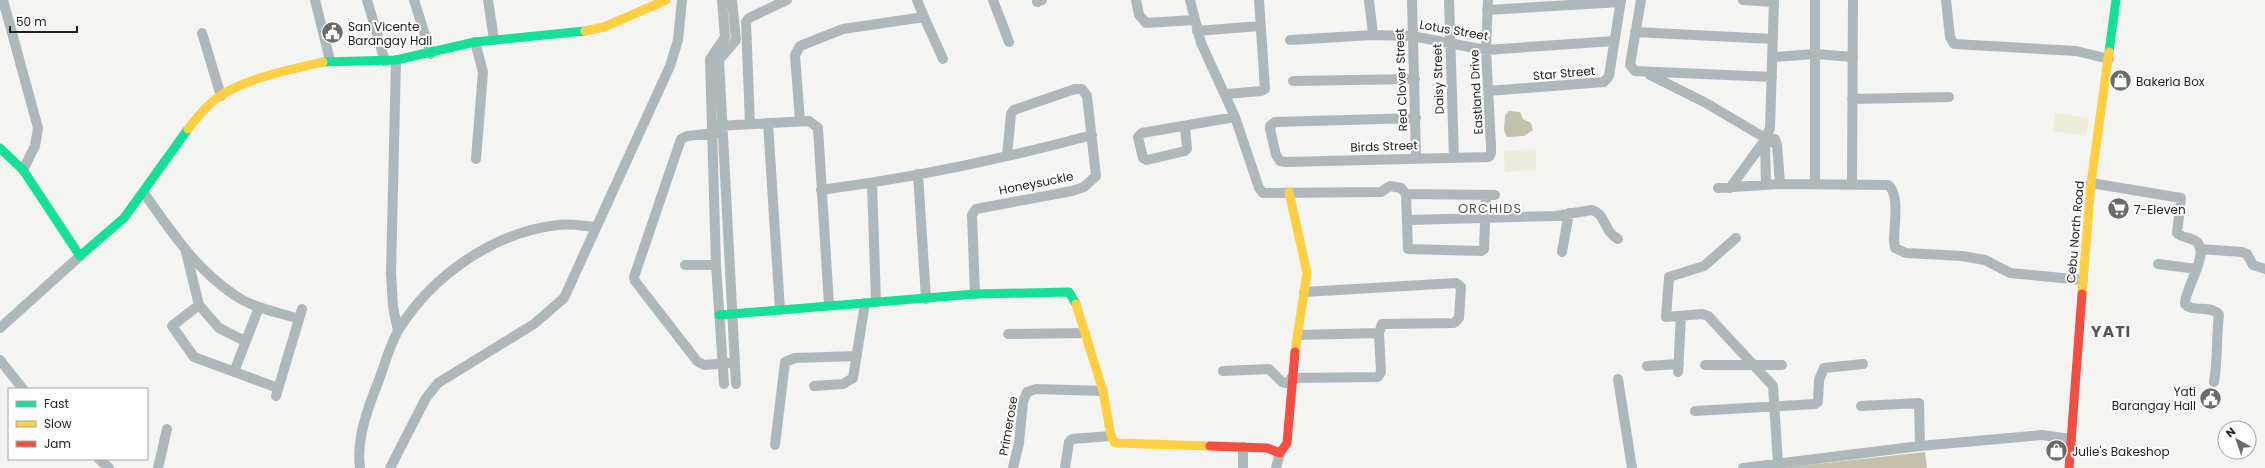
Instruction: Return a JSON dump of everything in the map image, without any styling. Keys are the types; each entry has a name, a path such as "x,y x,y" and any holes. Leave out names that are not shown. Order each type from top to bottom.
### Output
{"street":[{"path":"3,0 38,128 35,146 23,170"},
{"path":"315,0 330,60"},
{"path":"367,0 385,61"},
{"path":"414,0 430,54"},
{"path":"488,0 494,40"},
{"path":"0,328 80,256 124,219 192,125 220,96 282,72 330,60 396,60 430,54 475,42 569,34 604,27 666,0"},
{"path":"390,468 426,398 438,383 534,324 564,298 670,66 678,40 682,0"},
{"path":"722,0 725,37 710,59 716,265 724,384"},
{"path":"732,0 736,40 719,60 736,384"},
{"path":"750,124 746,22 749,18 788,0"},
{"path":"917,0 943,59"},
{"path":"993,0 1009,42"},
{"path":"1136,0 1143,21 1150,24 1194,20"},
{"path":"1190,0 1197,32 1207,58 1226,94 1260,190 1266,193 1381,192 1387,187 1394,186 1401,188 1406,194 1408,249 1480,251 1484,249 1485,217 1490,195 1406,194"},
{"path":"1226,94 1264,90 1266,82 1260,26 1259,0"},
{"path":"1369,0 1373,35"},
{"name":"Red Clover Street","path":"1412,0 1416,158"},
{"name":"Daisy Street","path":"1449,0 1449,42 1454,158"},
{"path":"1640,0 1631,68 1635,71 1646,73 1772,77"},
{"path":"1730,188 1765,140 1770,128 1774,1 1743,0"},
{"path":"1815,0 1815,184"},
{"path":"1852,184 1853,0"},
{"path":"1946,0 1950,37 1954,44 2076,51 2109,58"},
{"name":"Cebu North Road","path":"2069,468 2082,280 2091,183 2116,0"},
{"path":"1487,5 1621,1"},
{"name":"Star Street","path":"1488,91 1604,82 1608,79 1621,1"},
{"name":"Eastland Drive","path":"1487,5 1486,50 1492,146 1492,153 1489,157"},
{"path":"800,121 795,55 800,46 843,29 924,17"},
{"path":"1197,32 1260,26"},
{"path":"1635,32 1773,39"},
{"path":"202,33 220,96"},
{"name":"Lotus Street","path":"1290,40 1373,35 1412,36 1486,50 1614,41"},
{"path":"475,42 482,72 476,159"},
{"path":"1773,56 1815,54 1852,57"},
{"path":"396,60 391,273 393,307 398,331"},
{"path":"1646,73 1706,103 1765,140 1777,145"},
{"path":"1293,80 1415,79"},
{"name":"Honeysuckle","path":"975,294 972,215 976,209 1084,187 1096,176 1087,96 1082,90 1074,89 1014,110 1011,114 1007,156"},
{"path":"1852,99 1949,98"},
{"path":"1185,127 1187,149 1185,151 1147,160 1143,158 1139,134 1235,117"},
{"name":"Birds Street","path":"1416,118 1275,122 1270,126 1270,129 1276,155 1280,162 1489,157"},
{"path":"736,363 704,365 697,361 636,282 634,277 678,143 681,139 711,129 722,129 750,124 809,121 818,128 829,305"},
{"path":"768,123 780,310"},
{"path":"1770,128 1777,145 1780,184"},
{"path":"822,190 872,183 918,174 1007,156 1092,136"},
{"path":"1765,140 1766,185"},
{"path":"0,148 23,170 80,256"},
{"path":"918,174 926,299"},
{"path":"872,183 876,302"},
{"path":"2091,183 2182,198 2177,233 2195,241 2200,249 2197,269 2185,304 2190,307 2213,310 2219,315 2217,330 2218,354 2214,382"},
{"path":"1718,188 1780,184 1888,185 1892,187 1895,196 1894,241 1895,248 1899,251 1906,254 1962,256 1986,260 2010,273 2082,280"},
{"path":"1276,468 1280,453 1287,443 1291,381 1307,268 1289,192"},
{"path":"144,193 186,252 232,294 259,307 301,314 277,392 234,372 194,356 173,328 173,324 199,306"},
{"path":"1408,220 1556,216 1569,213 1595,211 1605,222 1609,234 1618,239"},
{"path":"1562,252 1569,213"},
{"path":"360,468 358,454 365,418 398,331 409,314 441,279 472,256 513,236 536,229 558,225 596,227"},
{"path":"1736,238 1704,266 1669,277 1666,317 1702,314 1708,316 1773,386 1778,464"},
{"path":"2200,249 2242,252 2247,254 2253,265 2265,269"},
{"path":"186,252 199,306 219,328 245,341"},
{"path":"2158,264 2197,269"},
{"path":"685,265 716,265"},
{"path":"1223,371 1269,369 1282,382 1378,377 1380,372 1380,333 1381,326 1384,323 1456,322 1459,318 1460,285 1455,283 1304,292"},
{"path":"719,315 975,294 1069,292 1075,298 1103,391 1111,436 1118,444 1267,448 1280,453"},
{"path":"814,386 843,384 849,382 855,372 865,303"},
{"path":"234,372 259,307"},
{"path":"1647,366 1678,368 1681,316"},
{"path":"1008,334 1085,333"},
{"path":"1298,335 1380,333"},
{"path":"775,445 785,362 794,358 857,356"},
{"path":"0,360 22,388"},
{"path":"1696,411 1774,408 1815,404 1818,402 1819,380 1824,368 1863,364"},
{"path":"1705,365 1782,365"},
{"path":"1618,379 1632,468"},
{"name":"Primerose","path":"1013,468 1019,443 1023,402 1027,392 1036,389 1103,391"},
{"path":"1861,406 1919,403 1920,446"},
{"path":"158,468 167,429"},
{"path":"1743,468 1920,446 2042,435 2071,439"},
{"path":"1064,468 1069,442 1072,439 1111,436"},
{"path":"1243,447 1243,468"},
{"path":"100,460 109,468"}],"shaded area":[{"path":"1509,111 1520,112 1523,119 1531,123 1533,130 1524,136 1507,137 1504,130 1505,115"},
{"path":"2055,113 2089,118 2086,136 2053,131"},
{"path":"1536,149 1536,170 1505,172 1504,151"},
{"path":"1493,203 1524,203 1524,215 1493,215"},
{"path":"1925,452 1927,468 1781,468"}],"traffic: fast":[{"path":"2109,52 2116,0"},
{"path":"323,62 396,60 475,42 585,31"},
{"path":"0,148 23,170 80,256 124,218 188,129"},
{"path":"719,315 975,294 1069,292 1076,304"}],"traffic: slow":[{"path":"585,31 604,27 666,0"},
{"path":"2082,294 2091,183 2109,52"},
{"path":"188,129 211,103 228,91 263,77 323,62"},
{"path":"1289,192 1307,273 1295,352"},
{"path":"1076,304 1103,391 1111,436 1115,443 1210,446"}],"traffic: jam":[{"path":"2069,468 2082,294"},
{"path":"1210,446 1267,448 1280,453 1287,443 1295,352"}],"place":[{"name":"San Vicente Barangay Hall","path":"332,33"},
{"name":"Bakeria Box","path":"2120,81"},
{"name":"7-Eleven","path":"2119,209"},
{"name":"Yati Barangay Hall","path":"2211,398"},
{"name":"Julie's Bakeshop","path":"2056,451"}],"district":[{"name":"ORCHIDS","path":"1490,208"},
{"name":"YATI","path":"2111,331"}]}
